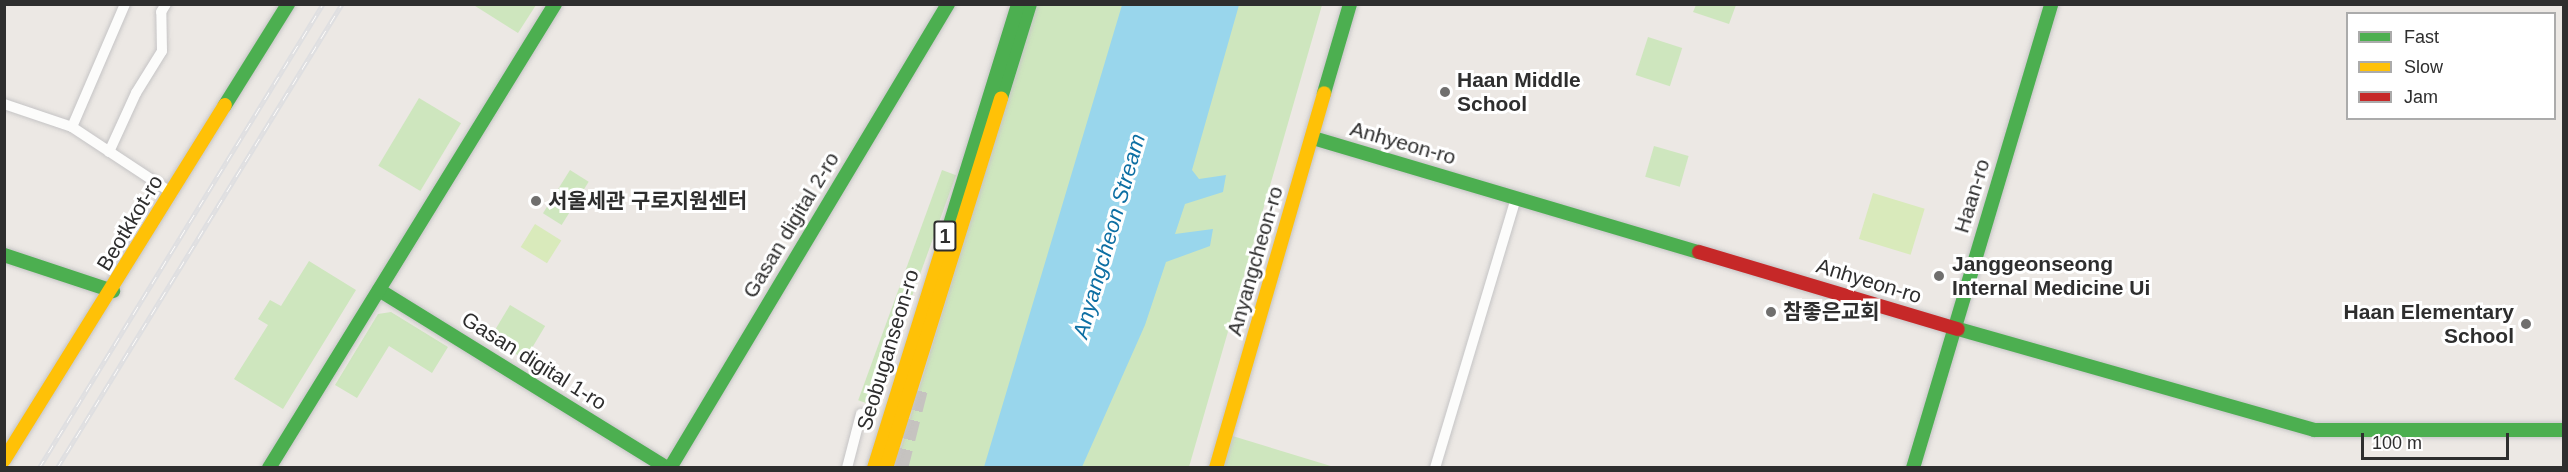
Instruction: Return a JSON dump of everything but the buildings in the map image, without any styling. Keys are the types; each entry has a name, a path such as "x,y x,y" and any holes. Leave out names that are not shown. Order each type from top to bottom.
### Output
{"street":[{"path":"72,126 125,4"},
{"path":"108,152 136,93 162,51 161,12 166,4"},
{"name":"Beotkkot-ro","path":"4,460 113,291 288,4"},
{"path":"269,468 555,4"},
{"name":"Gasan digital 2-ro","path":"668,468 948,4"},
{"path":"983,113 1012,4"},
{"name":"Seobuganseon-ro","path":"874,468 1018,4"},
{"name":"Seobuganseon-ro","path":"886,468 1030,4"},
{"path":"1333,66 1343,4"},
{"path":"1333,66 1350,4"},
{"path":"1333,66 1360,4"},
{"name":"Haan-ro","path":"1913,468 2051,4"},
{"name":"Anyangcheon-ro","path":"1216,468 1333,66"},
{"path":"4,104 72,126 172,194"},
{"name":"Anhyeon-ro","path":"1313,138 1955,328 2314,430 2564,430"},
{"path":"1435,468 1516,198"},
{"path":"4,255 113,291"},
{"name":"Gasan digital 1-ro","path":"379,290 668,468"},
{"path":"847,468 861,414"}],"green space":[{"path":"472,4 536,4 536,5 518,33"},
{"path":"1696,4 1736,5 1729,24 1693,12"},
{"path":"1036,5 1322,5 1189,467 895,468"},
{"path":"1648,37 1682,48 1670,86 1636,75"},
{"path":"419,98 461,123 420,191 378,166"},
{"path":"1654,146 1689,156 1680,187 1645,177"},
{"path":"570,170 589,182 562,225 543,213"},
{"path":"942,170 956,175 872,405 858,400"},
{"path":"1873,193 1925,209 1911,255 1859,239"},
{"path":"535,224 561,240 547,263 521,247"},
{"path":"309,261 356,290 283,409 234,379 268,325 258,319 270,300 281,306"},
{"path":"510,305 545,326 525,360 490,338"},
{"path":"391,312 448,347 432,373 389,346 357,398 335,385 378,314"},
{"path":"1226,434 1334,467 1216,468"}],"water":[{"name":"Anyangcheon Stream","path":"1122,5 1239,5 1192,170 1199,179 1226,175 1223,192 1185,204 1175,234 1213,229 1210,246 1166,262 1145,325 1082,467 984,467"}],"tunnel":[{"path":"898,468 918,389"}],"railway":[{"path":"39,468 323,4"},
{"path":"57,468 342,4"}],"traffic: fast":[{"path":"225,105 288,4"},
{"path":"269,468 555,4"},
{"path":"670,468 948,4"},
{"path":"942,250 1018,4"},
{"path":"1001,98 1030,4"},
{"path":"1324,93 1350,4"},
{"path":"1913,468 2051,4"},
{"path":"1313,138 1699,252"},
{"path":"4,255 113,291"},
{"path":"379,290 667,468"},
{"path":"1958,329 2314,430 2564,430"}],"traffic: slow":[{"path":"1216,468 1324,93"},
{"path":"886,468 1001,98"},
{"path":"4,460 225,105"},
{"path":"874,468 942,250"}],"traffic: jam":[{"path":"1699,252 1958,329"}],"place":[{"name":"Haan Middle School","path":"1445,92"},
{"name":"서울세관 구로지원센터","path":"536,201"},
{"name":"Janggeonseong Internal Medicine Ui","path":"1939,276"},
{"name":"참좋은교회","path":"1771,312"},
{"name":"Haan Elementary School","path":"2526,324"}]}
